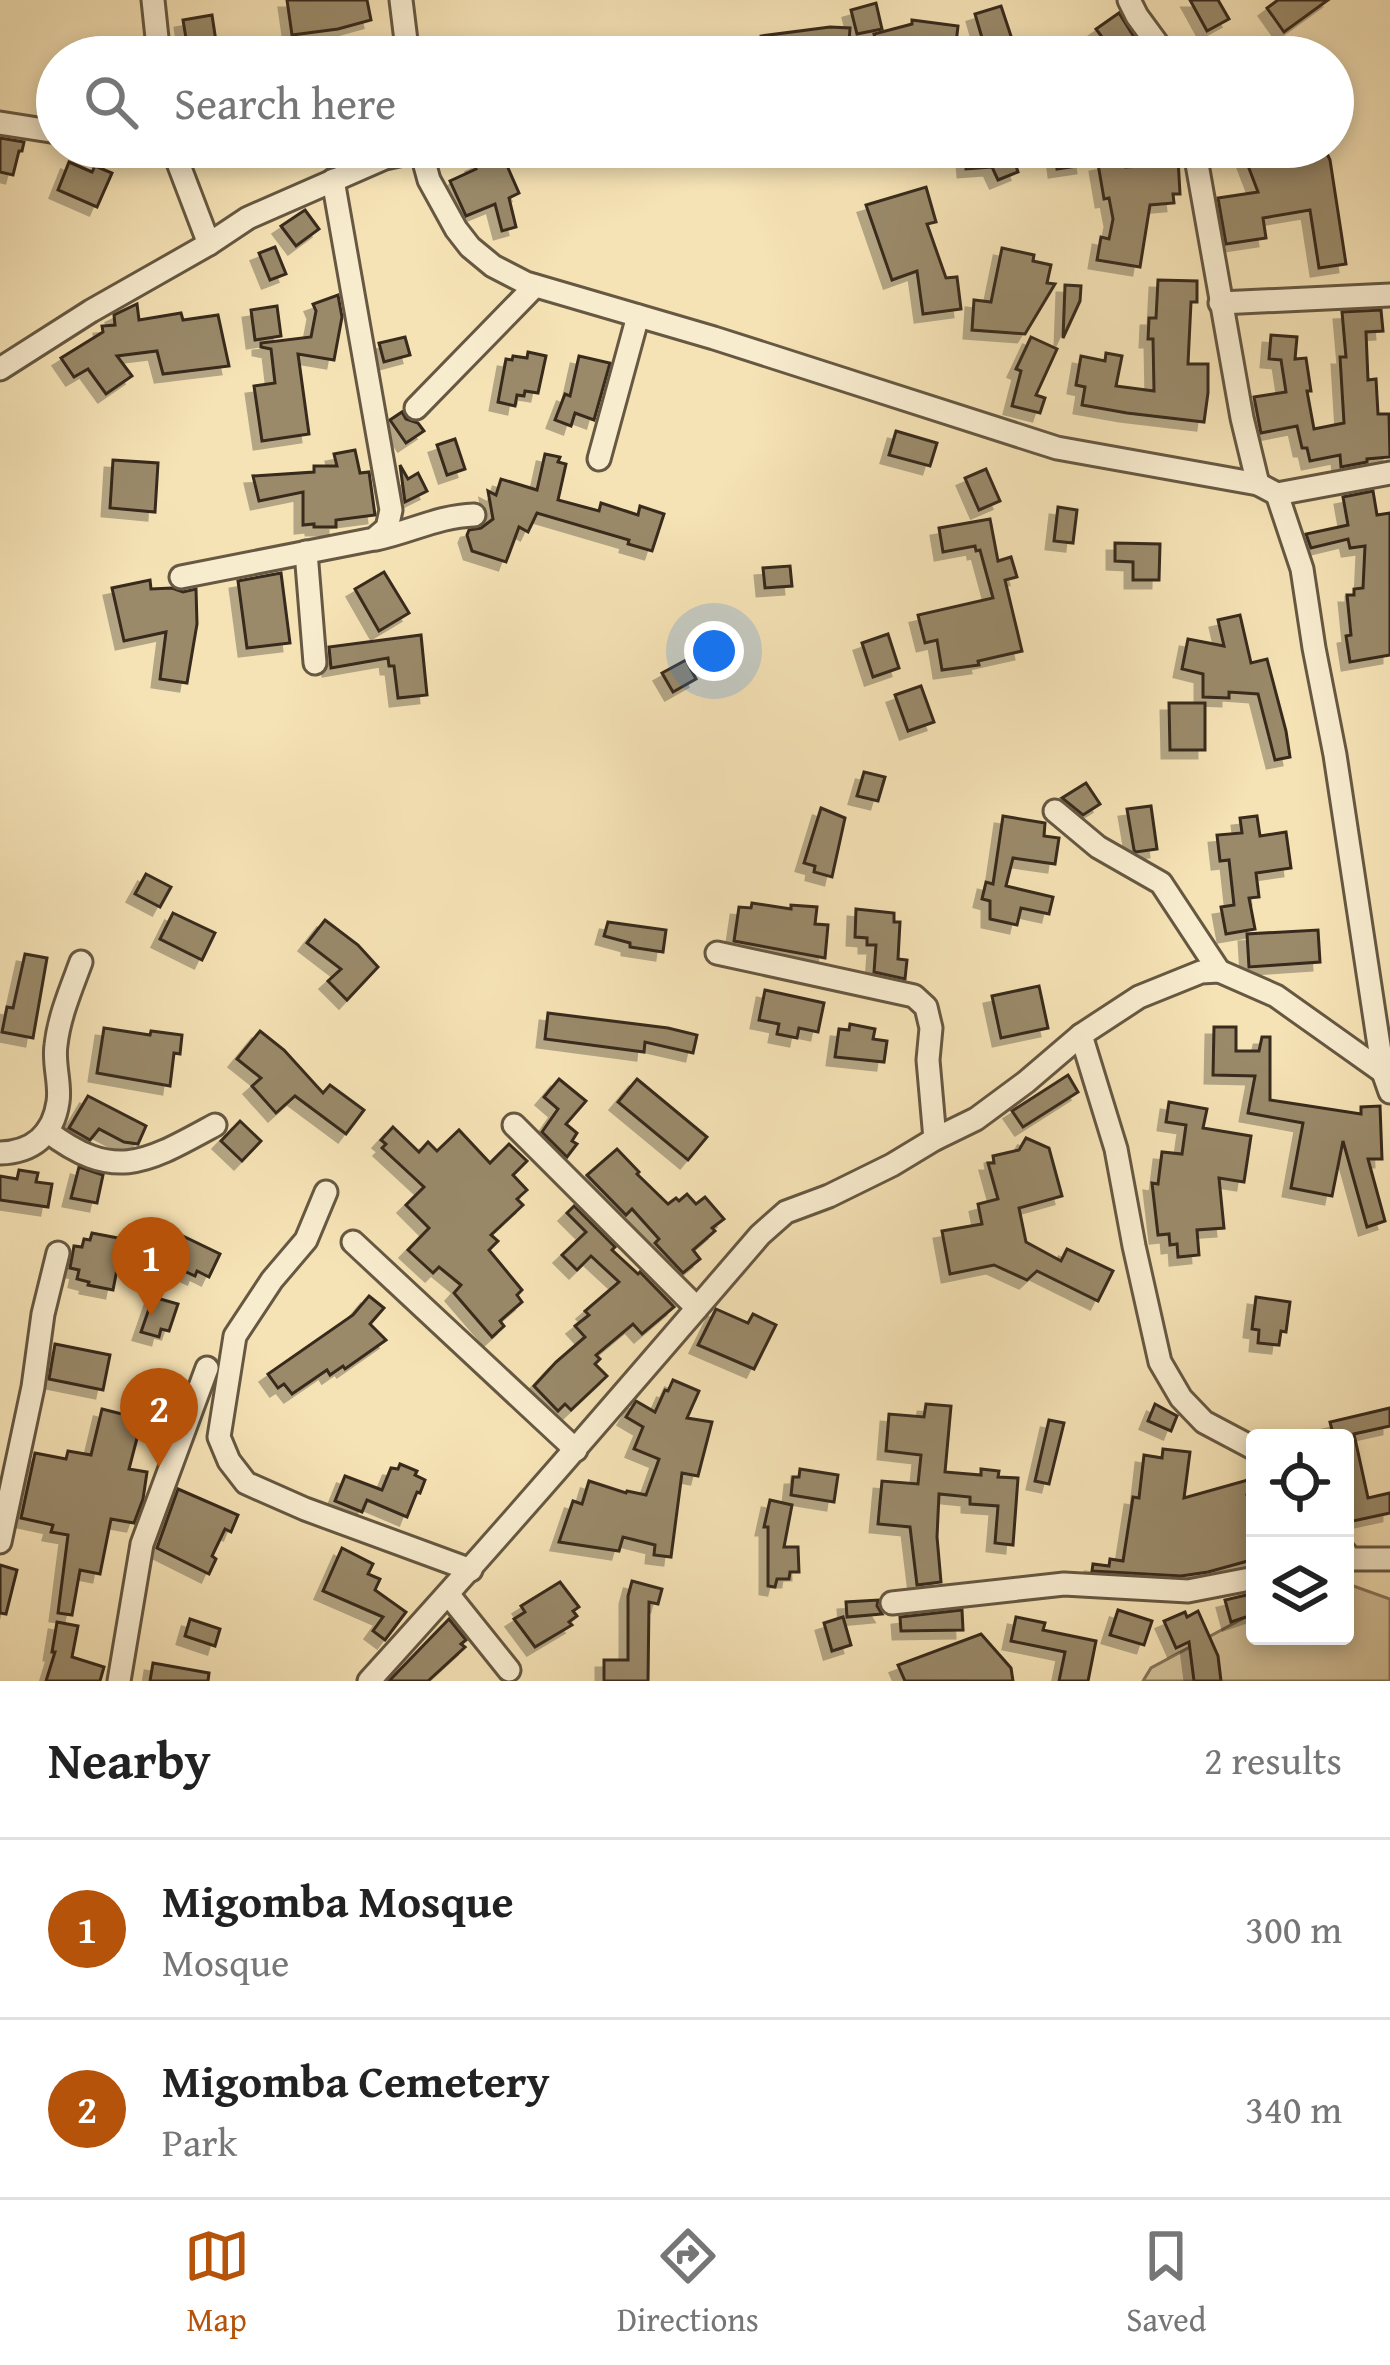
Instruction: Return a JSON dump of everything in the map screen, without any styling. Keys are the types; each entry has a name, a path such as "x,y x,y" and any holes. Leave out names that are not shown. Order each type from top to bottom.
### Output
{"street":[{"path":"153,0 157,36"},
{"path":"401,0 406,36"},
{"path":"1130,0 1152,36"},
{"path":"0,123 36,129"},
{"path":"180,168 209,244"},
{"path":"0,370 248,218 361,168"},
{"path":"426,168 442,208 470,247 494,266 535,286 1057,448 1268,489 1390,472"},
{"path":"1198,168 1242,418 1302,569 1387,1082"},
{"path":"333,180 391,511 387,528 374,539"},
{"path":"416,408 535,286"},
{"path":"1220,303 1390,295"},
{"path":"599,459 638,316"},
{"path":"181,577 404,533 449,515 474,514"},
{"path":"306,552 315,663"},
{"path":"1055,812 1098,847 1161,883 1219,971"},
{"path":"717,952 914,996 926,1007 931,1028 928,1060 935,1139"},
{"path":"0,1154 35,1146 47,1131 58,1103 55,1046 81,962"},
{"path":"369,1681 760,1235 786,1212 892,1166 976,1120 1081,1035 1139,997 1201,972 1219,971 1276,996 1387,1082"},
{"path":"1081,1035 1116,1149 1160,1362 1181,1398 1204,1422 1246,1444"},
{"path":"514,1124 697,1308"},
{"path":"47,1131 91,1156 129,1164 215,1126"},
{"path":"326,1192 306,1240 235,1336 219,1437 246,1484 471,1570"},
{"path":"353,1242 576,1450"},
{"path":"0,1542 58,1253"},
{"path":"119,1681 142,1544 207,1368"},
{"path":"1354,1557 1390,1559"},
{"path":"892,1603 1064,1584 1188,1591 1246,1580"},
{"path":"448,1594 509,1670"}],"shaded area":[{"path":"1354,1586 1390,1599 1390,1681 1143,1681 1151,1668 1246,1617 1246,1645 1354,1645"}],"building":[{"path":"287,0 367,0 371,20 292,35"},
{"path":"1190,0 1218,0 1229,19 1207,31"},
{"path":"1278,0 1328,0 1284,32 1267,8"},
{"path":"876,3 882,29 857,34 851,10"},
{"path":"1001,6 1011,36 981,36 975,14"},
{"path":"1119,13 1133,36 1101,36 1096,29"},
{"path":"212,15 215,36 186,36 183,20"},
{"path":"912,20 958,26 957,36 875,36 912,24"},
{"path":"830,27 850,28 849,36 761,36"},
{"path":"0,138 24,142 13,175 0,172"},
{"path":"67,168 92,172 100,168 112,173 97,207 58,190"},
{"path":"508,168 519,193 509,198 516,227 502,231 495,204 466,216 450,181 476,169"},
{"path":"992,168 1017,168 1018,172 998,180"},
{"path":"1099,168 1179,168 1180,194 1173,194 1174,203 1150,205 1140,267 1097,260 1101,237 1109,239 1113,219 1109,198 1104,199"},
{"path":"1249,168 1331,168 1346,264 1319,268 1310,210 1263,218 1266,238 1226,244 1218,198 1258,192"},
{"path":"926,187 936,222 927,224 946,278 957,277 961,309 923,314 917,271 892,280 866,205"},
{"path":"305,210 319,229 296,246 281,226"},
{"path":"275,247 286,274 270,280 259,253"},
{"path":"1002,248 1034,255 1033,261 1051,265 1047,283 1055,284 1025,334 972,330 974,300 991,302"},
{"path":"1158,280 1197,281 1197,302 1191,302 1188,364 1208,364 1204,422 1082,405 1085,387 1076,385 1081,356 1105,361 1106,353 1122,356 1116,386 1154,391 1153,339 1148,339 1149,318 1156,318"},
{"path":"1065,285 1081,286 1080,301 1063,338"},
{"path":"338,295 342,317 334,360 298,354 309,434 262,441 254,386 275,383 271,349 261,343 311,337 313,304"},
{"path":"137,304 139,320 181,313 183,320 218,315 229,366 163,374 157,351 117,356 132,376 106,394 88,369 74,377 61,358 103,332 102,326 115,325 114,315"},
{"path":"277,306 281,336 255,340 251,310"},
{"path":"1381,310 1383,331 1366,332 1368,380 1376,379 1378,414 1389,414 1390,457 1341,467 1340,455 1310,461 1297,426 1261,433 1254,397 1286,392 1281,360 1269,359 1271,335 1297,337 1295,359 1306,358 1314,429 1344,423 1342,312"},
{"path":"405,337 410,355 384,362 379,343"},
{"path":"1031,337 1057,349 1036,395 1045,398 1040,413 1012,406 1021,371 1016,369"},
{"path":"528,352 546,356 538,393 517,395 515,406 498,402 506,359 527,358"},
{"path":"579,356 610,363 594,420 575,413 571,426 555,420 565,394 570,396"},
{"path":"402,412 424,431 406,443 390,420"},
{"path":"896,431 937,443 930,466 889,455"},
{"path":"455,439 465,469 447,475 437,445"},
{"path":"355,450 360,473 369,472 375,515 336,520 336,527 314,527 303,525 303,492 259,501 253,476 314,472 314,466 337,466 334,454"},
{"path":"545,454 560,457 558,462 566,464 558,500 599,511 601,503 638,515 640,506 664,514 652,551 537,513 528,532 519,527 506,562 472,551 469,530 493,519 488,491 496,495 501,479 537,490"},
{"path":"113,460 158,463 155,512 110,508"},
{"path":"400,465 408,479 418,473 427,491 405,502"},
{"path":"986,469 1000,501 979,510 965,478"},
{"path":"1373,491 1377,515 1390,513 1390,655 1350,662 1347,595 1363,588 1365,546 1350,548 1348,539 1311,548 1306,534 1348,525 1343,497"},
{"path":"1058,507 1077,510 1073,543 1054,541"},
{"path":"990,519 998,561 1011,557 1017,577 1005,580 1022,651 978,661 979,665 942,670 937,640 925,643 918,615 993,598 980,550 975,546 943,552 939,528"},
{"path":"1115,543 1160,544 1159,580 1133,580 1133,562 1115,561"},
{"path":"790,566 792,586 765,588 763,568"},
{"path":"384,572 409,613 379,631 355,589"},
{"path":"281,573 290,643 247,648 238,581"},
{"path":"150,580 151,589 196,589 197,624 187,683 160,679 166,632 124,641 112,588"},
{"path":"1240,615 1251,663 1267,659 1290,757 1275,760 1258,694 1203,697 1203,674 1182,669 1188,639 1224,646 1218,620"},
{"path":"888,634 899,668 873,677 862,643"},
{"path":"421,635 427,695 398,698 394,666 389,666 388,658 331,668 329,647"},
{"path":"686,660 696,679 673,692 662,673"},
{"path":"921,686 934,722 908,731 895,695"},
{"path":"1169,703 1205,703 1205,750 1170,750"},
{"path":"864,772 885,777 878,801 857,796"},
{"path":"1086,783 1100,804 1083,815 1062,798"},
{"path":"1151,806 1157,849 1136,852 1127,809"},
{"path":"821,808 845,818 832,877 804,863"},
{"path":"1003,816 1045,823 1044,836 1059,838 1055,864 1013,858 1006,886 1053,897 1049,914 1021,908 1017,925 990,919 990,901 982,899 986,882 993,884"},
{"path":"1257,816 1260,836 1286,832 1291,868 1256,873 1259,897 1249,898 1255,929 1226,934 1221,907 1234,905 1229,860 1220,861 1217,835 1242,833 1240,818"},
{"path":"146,874 171,887 160,907 135,894"},
{"path":"752,903 817,907 815,924 828,925 825,958 734,941 739,907 751,908"},
{"path":"856,909 894,913 894,922 900,922 898,959 907,960 905,979 874,972 876,945 855,937"},
{"path":"173,913 215,933 202,960 160,939"},
{"path":"325,920 378,967 347,1000 328,981 341,969 307,943"},
{"path":"608,922 666,930 663,952 630,947 630,943 604,936"},
{"path":"1318,930 1320,962 1249,967 1247,934"},
{"path":"25,954 47,958 33,1038 2,1032 7,1007 13,1008"},
{"path":"1039,986 1048,1028 1001,1038 992,996"},
{"path":"765,990 824,1003 818,1032 799,1028 797,1038 777,1034 779,1024 759,1020"},
{"path":"548,1013 697,1035 693,1053 645,1042 644,1052 545,1039"},
{"path":"850,1024 875,1029 873,1039 887,1041 884,1062 835,1057 839,1029 849,1030"},
{"path":"1214,1027 1236,1027 1236,1051 1259,1051 1262,1037 1270,1037 1270,1100 1361,1114 1361,1107 1380,1106 1382,1159 1368,1159 1385,1221 1367,1227 1343,1141 1332,1196 1291,1188 1303,1123 1248,1113 1255,1076 1213,1075"},
{"path":"104,1028 182,1035 180,1054 174,1053 170,1086 97,1073"},
{"path":"260,1031 323,1093 330,1085 364,1110 346,1134 295,1096 276,1113 252,1086 261,1078 237,1059"},
{"path":"1068,1075 1078,1092 1023,1127 1012,1111"},
{"path":"559,1079 586,1101 566,1124 577,1133 572,1141 577,1144 567,1157 542,1132 558,1109 544,1097"},
{"path":"637,1079 707,1137 688,1160 618,1102"},
{"path":"88,1096 146,1126 138,1144 99,1129 90,1140 69,1128"},
{"path":"1169,1102 1207,1109 1203,1128 1251,1136 1244,1182 1219,1178 1224,1228 1197,1230 1199,1255 1178,1257 1177,1244 1170,1245 1169,1234 1158,1235 1152,1183 1158,1184 1162,1152 1182,1154 1186,1125 1166,1122"},
{"path":"240,1121 261,1141 242,1161 221,1141"},
{"path":"393,1127 419,1152 428,1142 437,1151 459,1130 490,1163 509,1144 527,1161 513,1175 527,1190 517,1199 523,1205 491,1235 498,1241 489,1250 522,1290 517,1295 522,1302 500,1321 504,1326 492,1337 454,1293 461,1285 439,1267 433,1273 408,1250 429,1228 406,1205 424,1187 382,1148 386,1144 381,1140"},
{"path":"1026,1138 1049,1148 1062,1196 1019,1208 1026,1242 1061,1261 1067,1249 1113,1271 1098,1301 1037,1271 1027,1280 994,1265 950,1274 942,1231 982,1224 978,1204 998,1199 988,1163 994,1163 993,1156 1019,1150"},
{"path":"617,1149 668,1204 687,1194 696,1204 705,1197 724,1219 693,1250 700,1259 683,1273 632,1209 626,1215 587,1175"},
{"path":"79,1167 103,1175 97,1203 71,1198"},
{"path":"19,1170 38,1173 36,1182 52,1184 48,1207 0,1200 0,1176 17,1179"},
{"path":"574,1206 615,1247 612,1250 674,1307 642,1334 633,1324 596,1355 600,1359 595,1364 607,1376 571,1410 565,1404 558,1411 534,1386 585,1337 575,1326 619,1282 591,1256 577,1270 562,1255 586,1232 567,1213"},
{"path":"160,1225 220,1254 209,1277 197,1271 195,1276 148,1250"},
{"path":"92,1233 123,1239 113,1290 88,1285 77,1279 79,1270 70,1268 74,1246 82,1247"},
{"path":"369,1296 384,1308 370,1324 386,1340 345,1369 330,1375 327,1370 292,1394 284,1384 278,1388 268,1374 353,1315"},
{"path":"153,1297 178,1304 169,1331 161,1329 159,1337 141,1332"},
{"path":"1256,1297 1290,1302 1279,1345 1258,1343 1259,1330 1252,1329"},
{"path":"716,1309 748,1323 753,1314 776,1325 754,1369 698,1345"},
{"path":"55,1344 110,1355 103,1390 49,1379"},
{"path":"673,1380 699,1391 687,1418 712,1422 698,1476 682,1473 671,1557 654,1555 655,1545 623,1537 619,1551 559,1542 573,1501 582,1504 589,1481 646,1495 659,1459 634,1449 643,1427 626,1417 636,1401 655,1412"},
{"path":"926,1404 951,1406 945,1472 981,1475 981,1469 999,1471 998,1477 1018,1478 1013,1545 995,1543 998,1506 970,1504 970,1497 939,1494 941,1582 917,1585 910,1527 878,1524 882,1481 918,1484 921,1455 886,1451 889,1414 924,1417"},
{"path":"1155,1404 1177,1416 1171,1431 1148,1421"},
{"path":"1390,1408 1390,1426 1354,1434 1354,1429 1332,1429 1330,1422"},
{"path":"102,1409 142,1419 129,1469 147,1472 143,1499 134,1523 111,1519 100,1574 80,1570 72,1615 58,1613 68,1535 51,1532 53,1525 21,1518 35,1453 66,1459 68,1451 91,1455"},
{"path":"1049,1420 1064,1423 1049,1484 1035,1481"},
{"path":"1354,1434 1368,1498 1390,1493 1390,1513 1354,1521"},
{"path":"1163,1449 1190,1452 1184,1498 1246,1481 1246,1561 1181,1576 1092,1571 1093,1564 1123,1561 1144,1455 1162,1458"},
{"path":"400,1464 425,1480 407,1517 367,1500 362,1512 335,1501 345,1476 382,1490 391,1468 398,1469"},
{"path":"800,1469 838,1475 834,1502 791,1495 793,1477 799,1477"},
{"path":"178,1489 238,1515 231,1532 225,1529 209,1574 157,1548"},
{"path":"770,1500 792,1505 784,1547 798,1547 799,1572 790,1572 789,1579 777,1579 775,1587 768,1586 768,1527 764,1527"},
{"path":"342,1548 373,1564 368,1574 380,1579 375,1590 406,1612 385,1640 373,1631 383,1617 323,1591"},
{"path":"0,1565 17,1570 6,1614 0,1613"},
{"path":"632,1581 662,1589 658,1604 649,1602 648,1681 604,1681 604,1660 628,1660"},
{"path":"560,1582 579,1607 573,1611 577,1616 569,1622 572,1625 535,1647 514,1619 525,1612 521,1606"},
{"path":"1246,1595 1246,1617 1231,1622 1225,1600"},
{"path":"878,1600 882,1614 847,1617 846,1602"},
{"path":"962,1610 963,1630 901,1631 900,1617"},
{"path":"1118,1610 1152,1621 1144,1645 1110,1635"},
{"path":"1198,1611 1218,1656 1221,1681 1194,1681 1189,1642 1176,1648 1164,1621"},
{"path":"843,1617 851,1645 832,1651 824,1623"},
{"path":"1016,1617 1045,1623 1043,1630 1096,1641 1088,1681 1059,1681 1065,1652 1011,1641"},
{"path":"190,1619 220,1629 215,1646 185,1636"},
{"path":"449,1619 466,1640 461,1644 465,1647 428,1681 389,1681"},
{"path":"57,1622 78,1626 72,1657 104,1667 100,1681 46,1681"},
{"path":"981,1634 1011,1668 1013,1681 905,1681 898,1665"},
{"path":"153,1663 209,1673 208,1681 150,1681"}],"place":[{"name":"Migomba Mosque","path":"151,1316"},
{"name":"Migomba Cemetery","path":"159,1467"}]}
